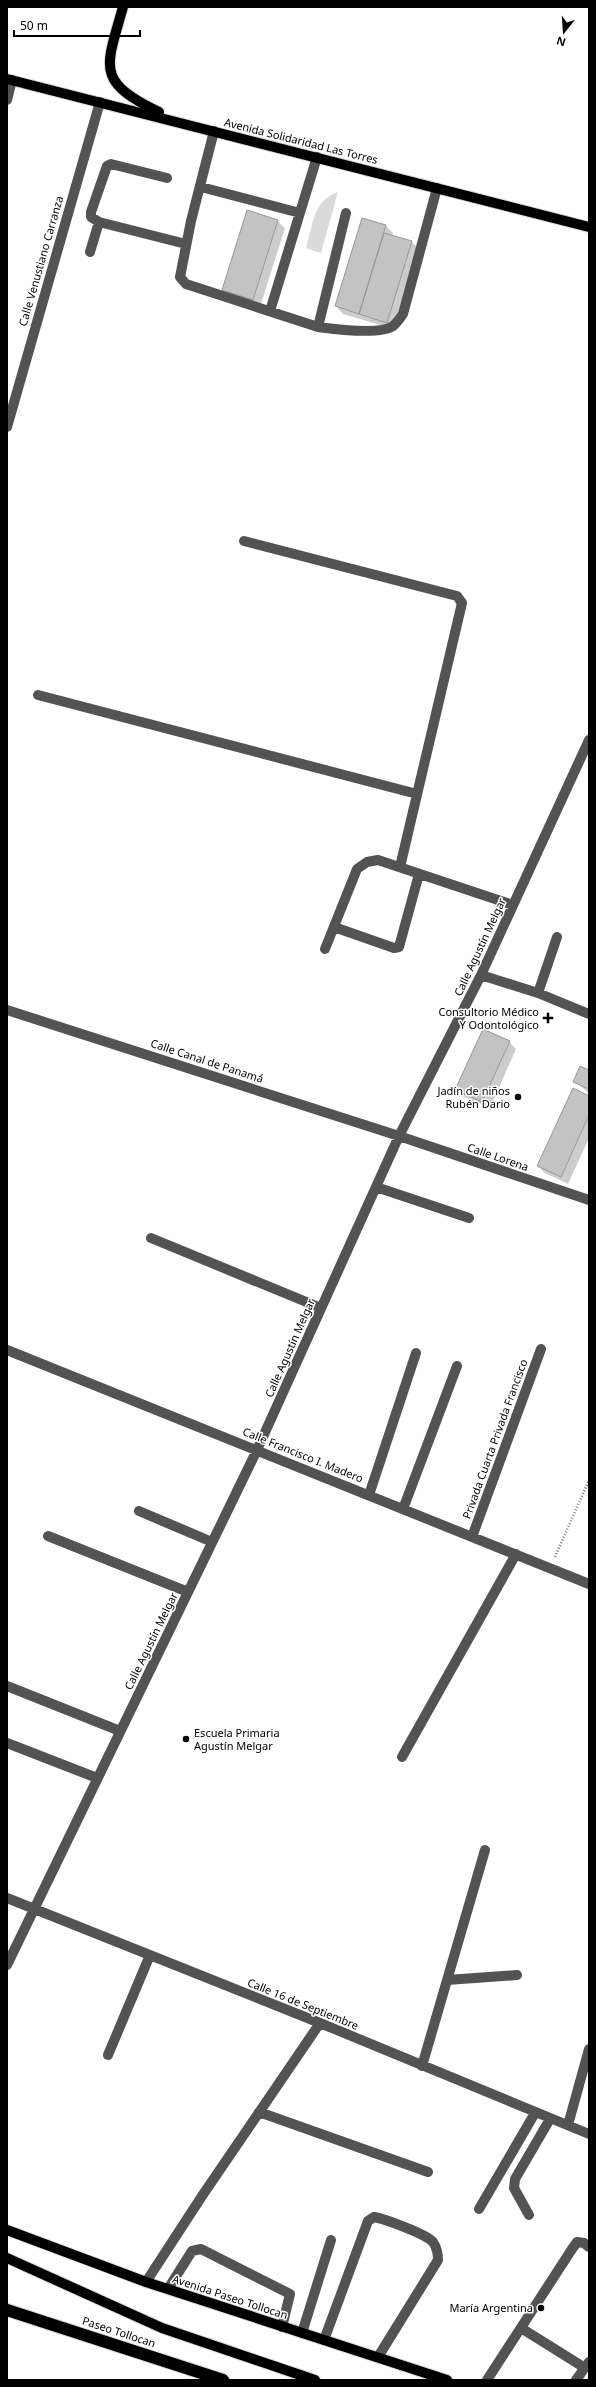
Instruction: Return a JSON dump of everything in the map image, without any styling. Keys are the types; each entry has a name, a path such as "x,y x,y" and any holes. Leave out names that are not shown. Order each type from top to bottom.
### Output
{"highway":[{"name":"Paseo Tollocan","path":"7,2310 223,2380"}],"main road":[{"path":"123,7 110,53 109,66 111,75 124,92 136,101 178,122"},
{"name":"Avenida Solidaridad Las Torres","path":"10,80 589,227"},
{"name":"Avenida Paseo Tollocan","path":"7,2230 146,2282 447,2380"},
{"path":"7,2258 162,2328 315,2380"}],"street":[{"path":"7,100 10,80"},
{"name":"Calle Venustiano Carranza","path":"7,427 100,102"},
{"path":"214,131 186,244 180,277 184,283 318,326 341,329 381,329 392,327 398,321 403,314 437,188"},
{"path":"270,311 317,157"},
{"path":"167,178 111,164 107,166 90,212 94,220 99,222 186,244"},
{"path":"201,187 300,213"},
{"path":"318,326 346,214"},
{"path":"90,252 99,222"},
{"path":"244,540 457,596 461,599 462,603 400,867"},
{"path":"38,694 417,794"},
{"name":"Calle Agustín Melgar","path":"7,1965 257,1450 399,1136 480,975 589,740"},
{"path":"325,949 358,869 366,862 378,860 513,905"},
{"path":"334,927 394,948 400,947 419,874"},
{"path":"538,993 557,936"},
{"path":"480,975 538,993 589,1014"},
{"name":"Calle Canal de Panamá","path":"7,1010 399,1136"},
{"name":"Calle Lorena","path":"399,1136 589,1200"},
{"path":"376,1187 469,1218"},
{"path":"151,1238 321,1308"},
{"name":"Privada Cuarta Privada Francisco","path":"472,1537 541,1349"},
{"name":"Calle Francisco I. Madero","path":"7,1350 589,1584"},
{"path":"369,1495 416,1353"},
{"path":"403,1509 457,1366"},
{"path":"139,1511 212,1542"},
{"path":"48,1536 188,1592"},
{"path":"402,1757 516,1554"},
{"path":"7,1686 120,1731"},
{"path":"7,1743 97,1778"},
{"path":"422,2066 485,1850"},
{"name":"Calle 16 de Septiembre","path":"7,1898 320,2023 589,2134"},
{"path":"108,2055 150,1955"},
{"path":"448,1980 517,1975"},
{"path":"146,2282 320,2023"},
{"path":"568,2125 589,2049"},
{"path":"259,2112 428,2172"},
{"path":"479,2209 535,2113"},
{"path":"529,2215 514,2188 515,2179 550,2118"},
{"path":"324,2340 368,2221 374,2217 388,2220 432,2240 438,2250 438,2260 378,2358"},
{"path":"302,2333 331,2240"},
{"path":"487,2380 577,2242 584,2243 589,2247"},
{"path":"168,2289 192,2251 201,2249 290,2294 282,2326"},
{"path":"521,2328 587,2365 576,2380"}],"path":[{"path":"550,1568 589,1480"}],"shaded area":[{"path":"338,192 321,253 306,248 315,214 319,207 323,201"}],"building":[{"path":"247,210 278,220 253,300 222,290"},
{"path":"362,218 386,225 359,314 335,306"},
{"path":"384,233 412,241 387,323 359,314"},
{"path":"483,1029 510,1041 482,1102 455,1090"},
{"path":"580,1066 589,1070 589,1089 573,1082"},
{"path":"573,1088 589,1096 589,1115 561,1177 537,1166"}],"place":[{"name":"Consultorio Médico Y Odontológico","path":"548,1018"},
{"name":"Jadín de niños Rubén Dario","path":"518,1097"},
{"name":"Escuela Primaria Agustín Melgar","path":"186,1739"},
{"name":"María Argentina","path":"541,2308"}]}
